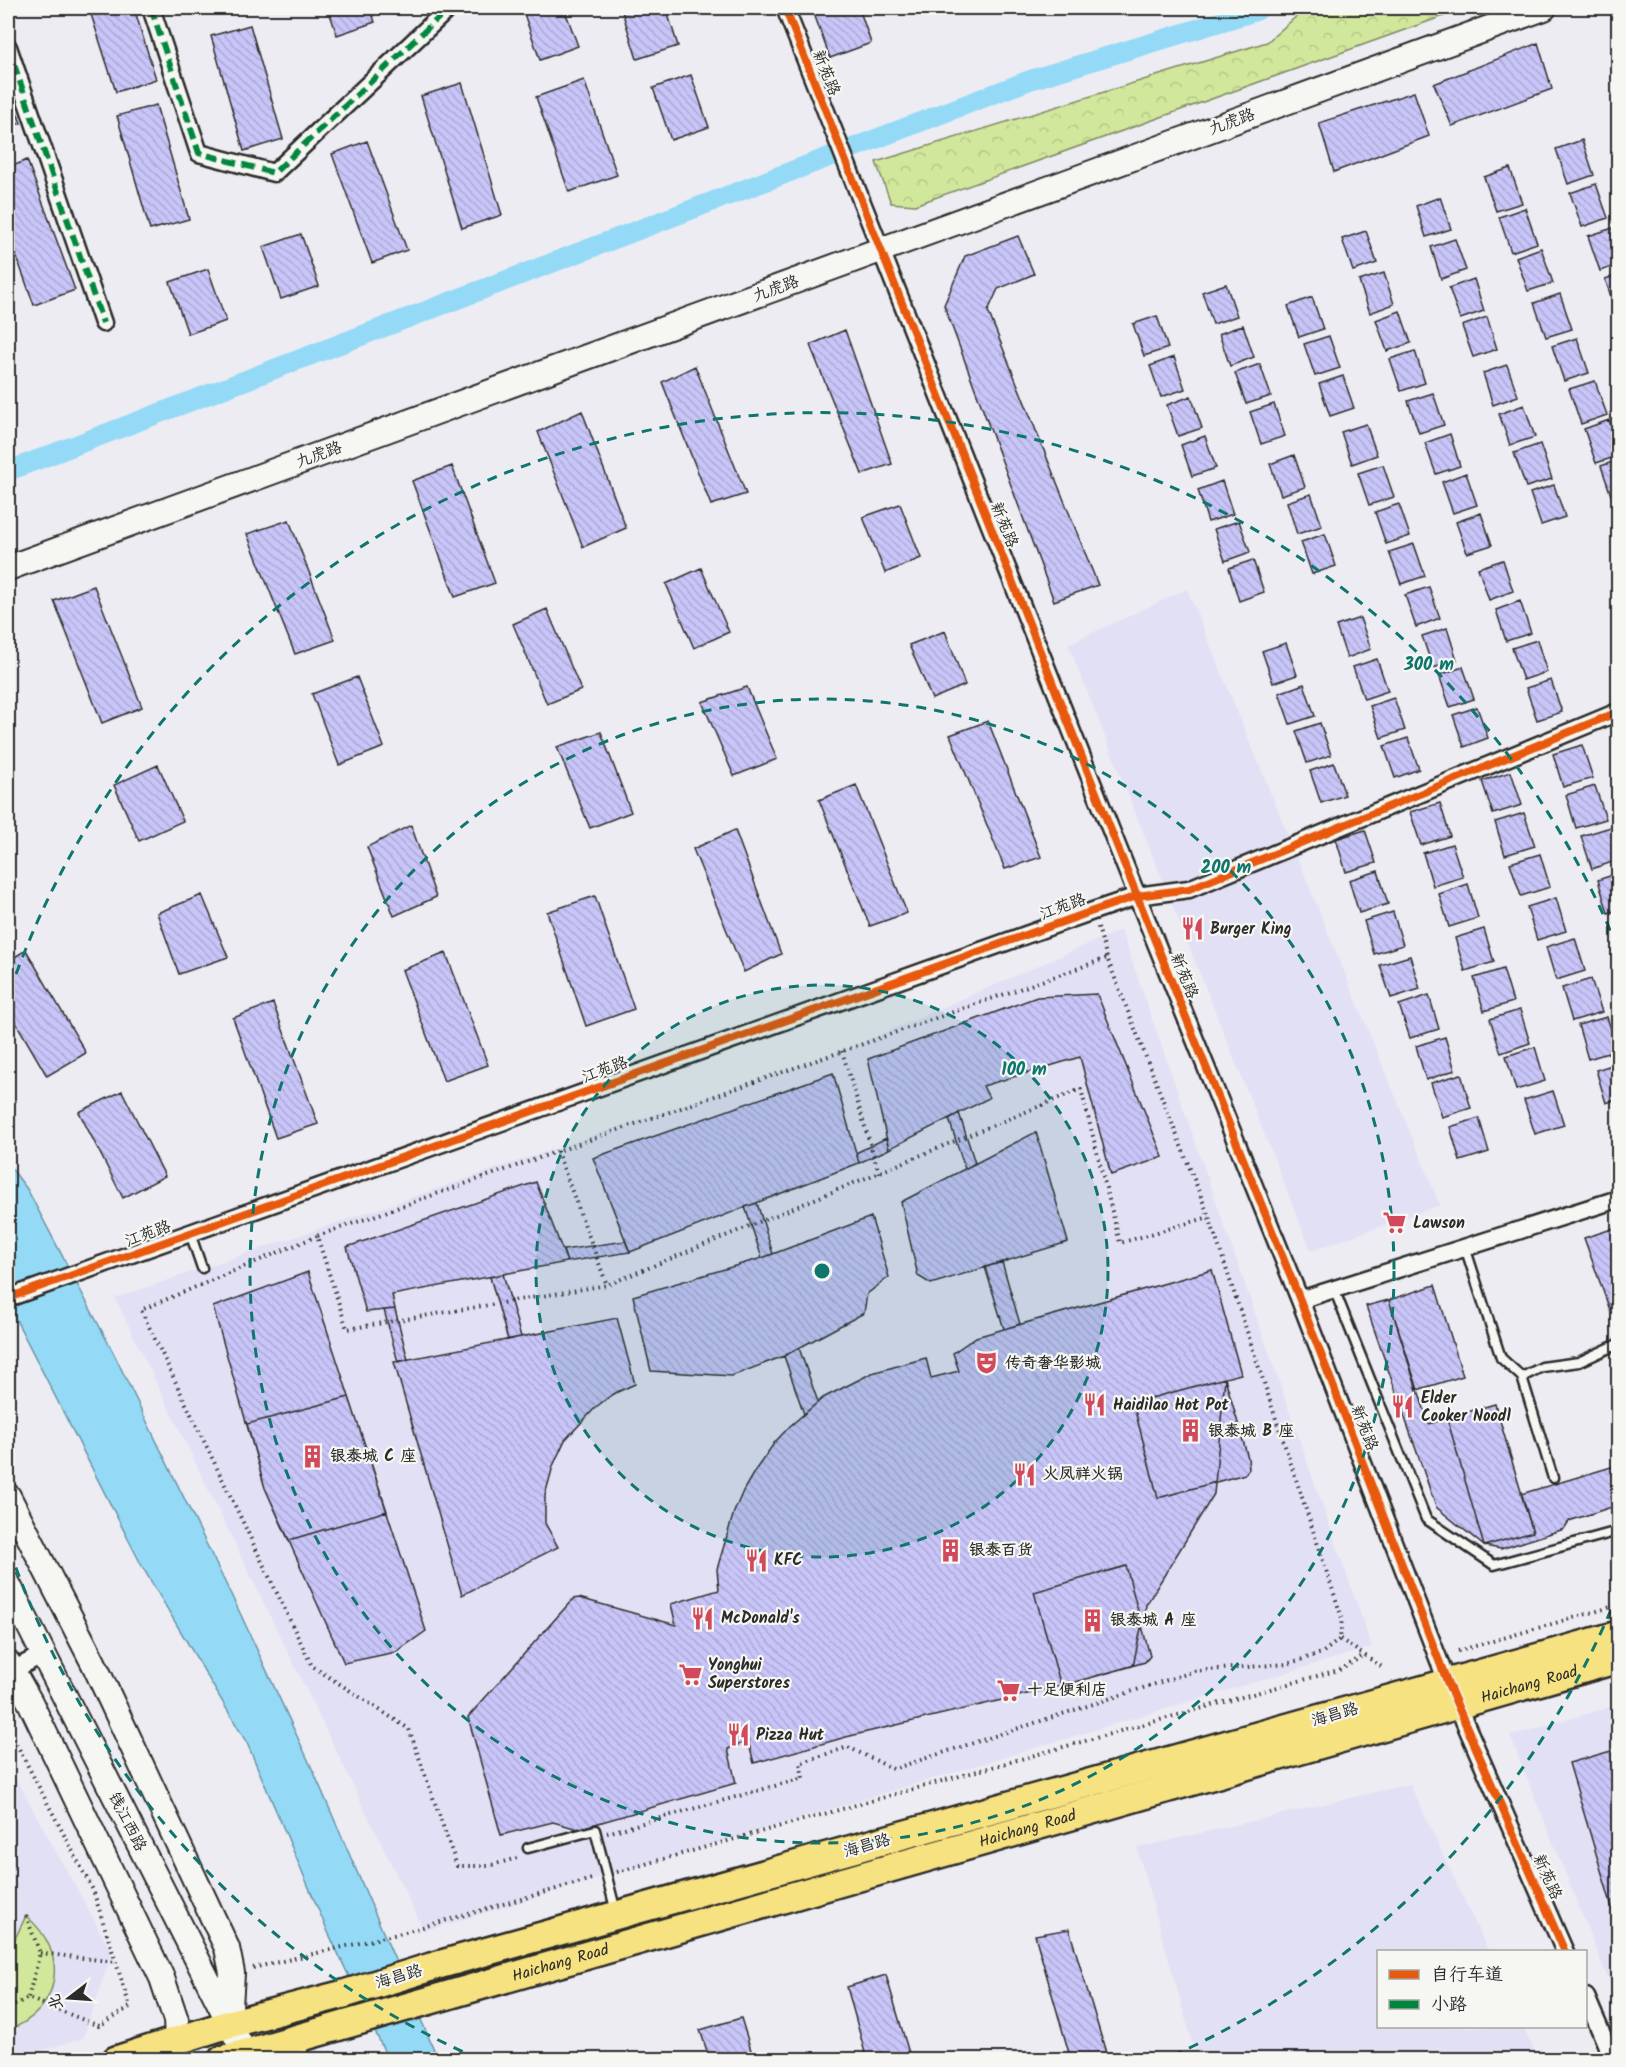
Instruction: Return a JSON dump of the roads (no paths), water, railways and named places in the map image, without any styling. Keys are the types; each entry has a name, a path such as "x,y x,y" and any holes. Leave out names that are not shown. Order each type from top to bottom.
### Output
{"main road":[{"name":"海昌路","path":"116,2060 229,2024 344,1994 617,1915 1453,1694 1618,1635"},
{"name":"Haichang Road","path":"437,1998 1453,1694 1618,1659"},
{"name":"海昌路","path":"238,2057 295,2049 357,2020 437,1998"}],"street":[{"path":"151,8 199,153 274,173 449,8"},
{"name":"新苑路","path":"786,8 1137,896 1300,1300 1453,1694 1564,1950"},
{"name":"九虎路","path":"8,568 1544,8"},
{"path":"8,47 103,323"},
{"name":"江苑路","path":"8,1298 1093,911 1137,896 1189,889 1618,712"},
{"path":"1300,1300 1618,1199"},
{"path":"8,1496 93,1662 227,1948 232,1973 229,2024"},
{"name":"钱江西路","path":"8,1584 229,2024 238,2057"},
{"path":"43,1654 9,1669 30,1702 162,1977 176,2020 177,2040"},
{"path":"30,1702 30,1676 43,1654"},
{"path":"1587,1999 1611,2056"}],"lane":[{"path":"190,1233 202,1268"},
{"path":"1465,1247 1501,1358 1522,1377 1553,1478"},
{"path":"1334,1289 1426,1519 1494,1565 1618,1531"},
{"path":"1522,1377 1542,1367 1579,1362 1618,1344"},
{"path":"530,1851 594,1830 617,1915"}],"water":[{"path":"8,1164 27,1189 113,1352 240,1613 315,1775 438,2059 388,2059 328,1932 247,1743 143,1568 8,1304"}],"waterway":[{"path":"8,471 1030,80 1260,8"}],"place":[{"name":"Burger King","path":"1192,929"},
{"name":"Lawson","path":"1395,1223"},
{"name":"传奇奢华影城","path":"987,1363"},
{"name":"Haidilao Hot Pot","path":"1095,1405"},
{"name":"Elder Cooker Noodl","path":"1403,1407"},
{"name":"银泰城 B 座","path":"1190,1431"},
{"name":"银泰城 C 座","path":"312,1456"},
{"name":"火凤祥火锅","path":"1025,1474"},
{"name":"银泰百货","path":"951,1550"},
{"name":"KFC","path":"756,1560"},
{"name":"McDonald's","path":"703,1618"},
{"name":"银泰城 A 座","path":"1092,1620"},
{"name":"Yonghui Superstores","path":"690,1674"},
{"name":"十足便利店","path":"1009,1690"},
{"name":"Pizza Hut","path":"738,1735"}]}
